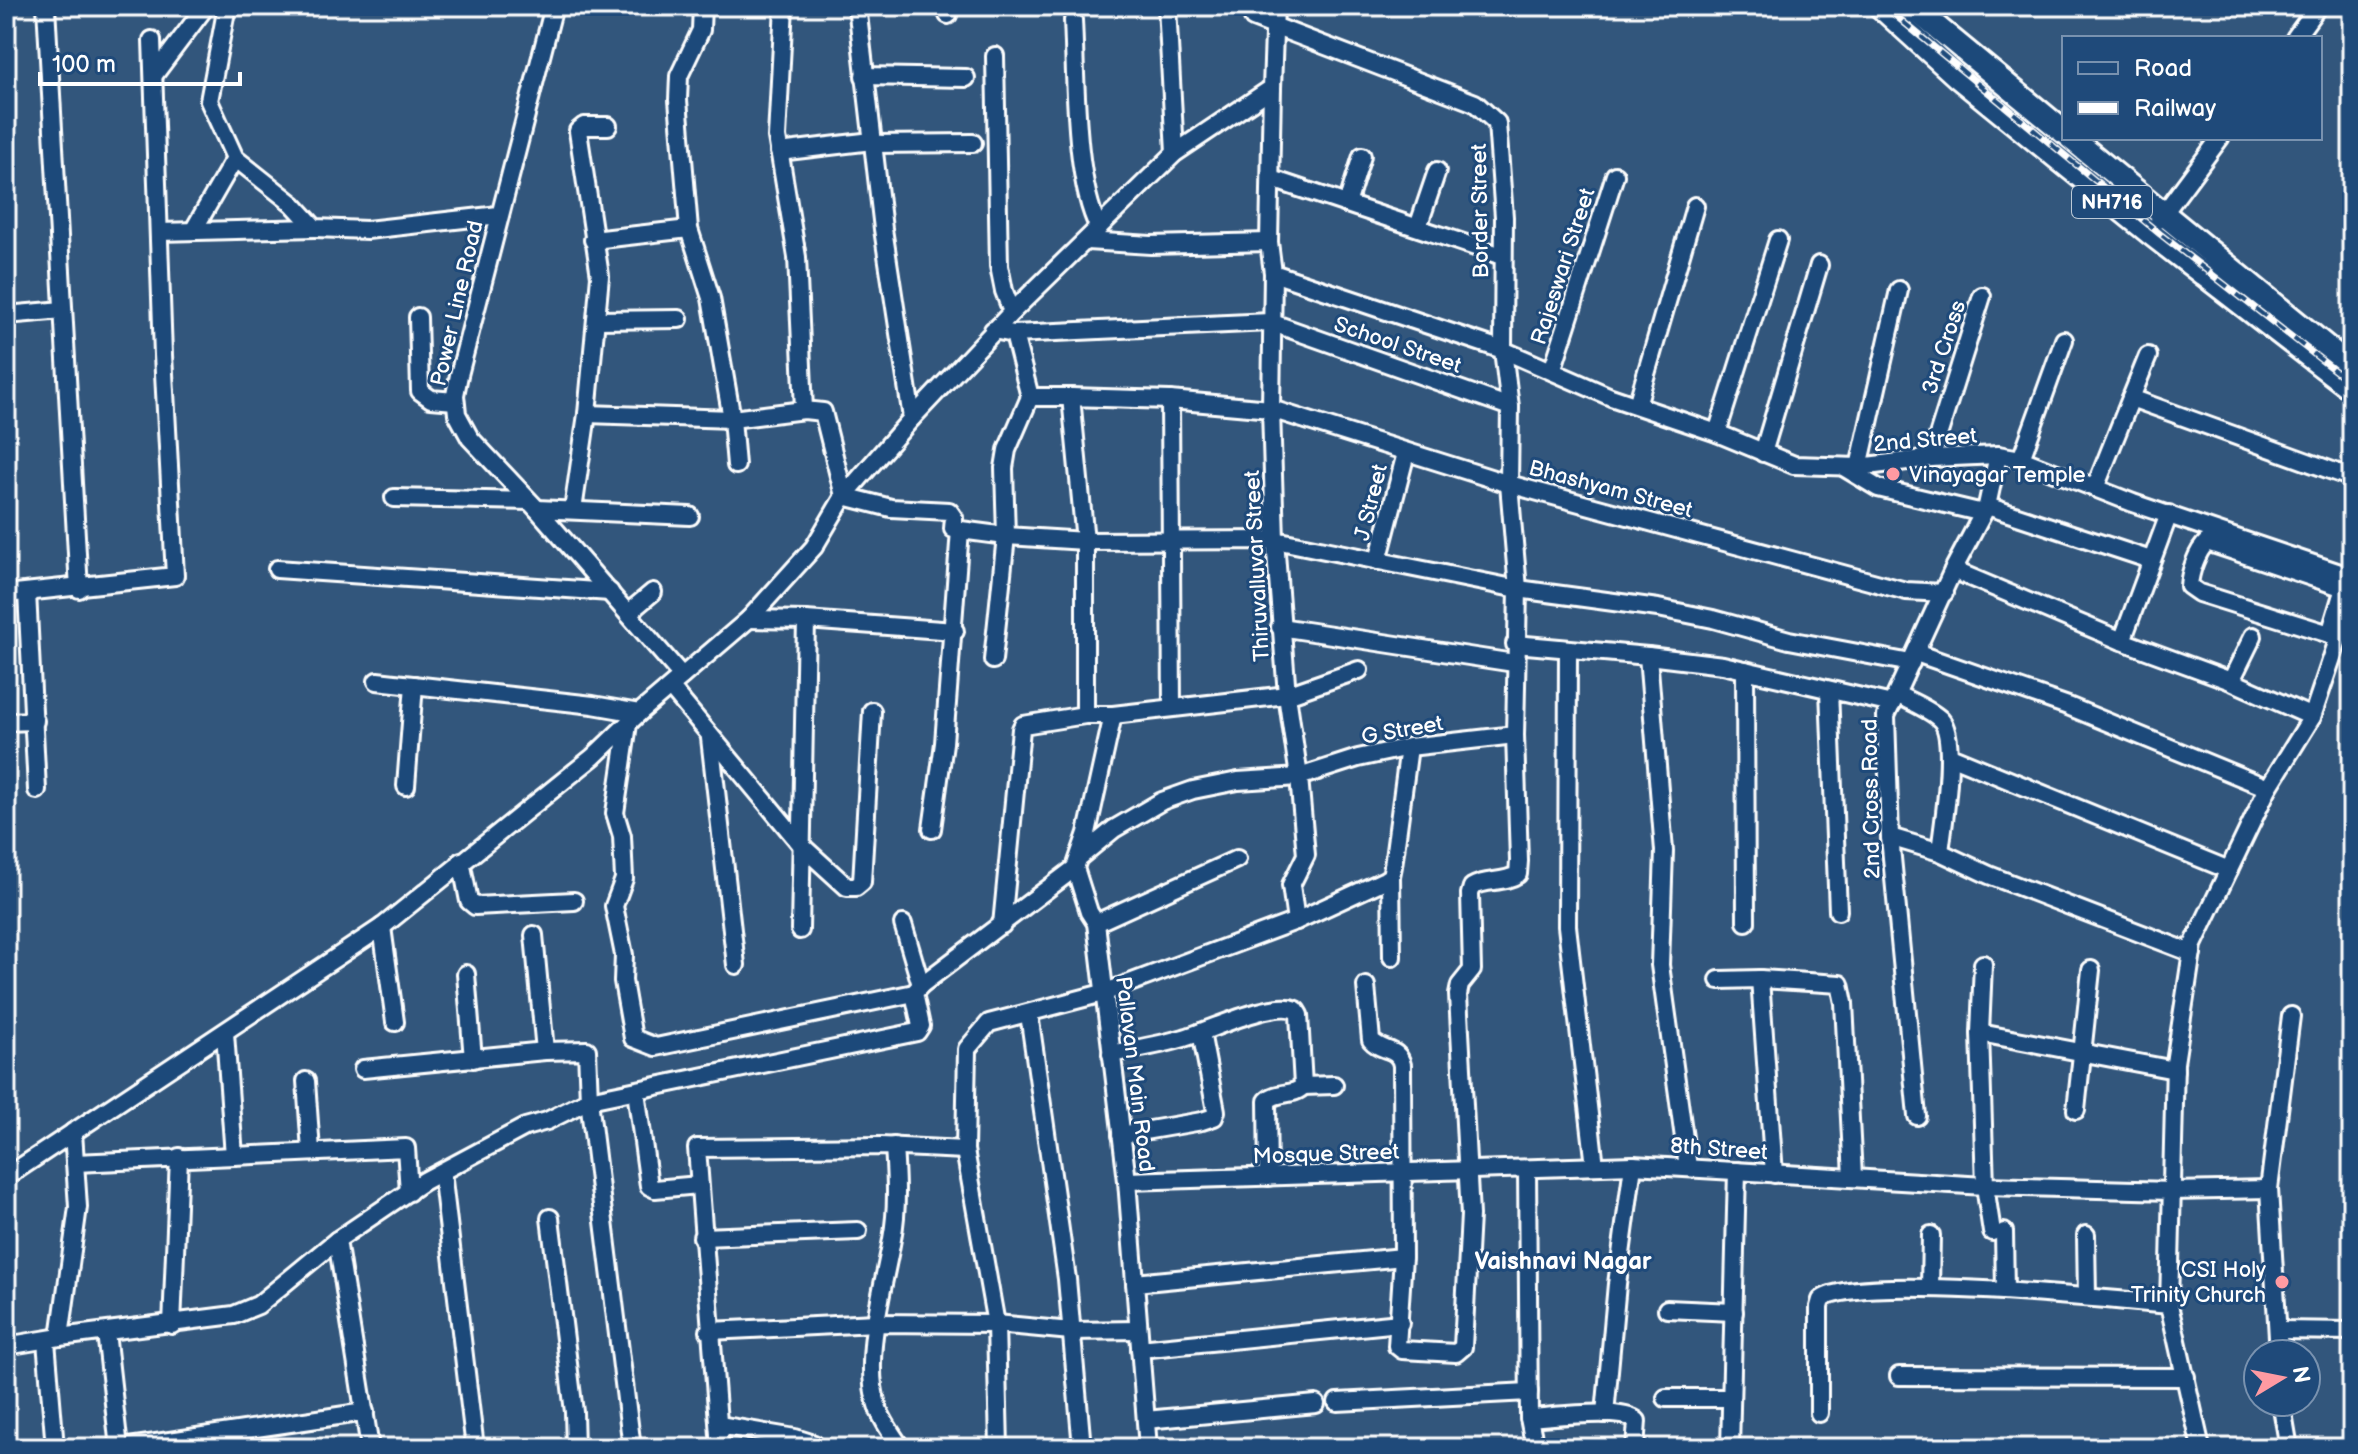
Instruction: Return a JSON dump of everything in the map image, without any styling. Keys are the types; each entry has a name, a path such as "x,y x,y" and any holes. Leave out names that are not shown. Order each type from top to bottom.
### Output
{"highway":[{"name":"NH716","path":"1880,6 1958,77 2352,368"},
{"path":"1911,6 2062,130"},
{"name":"NH716","path":"2073,140 2156,224 2352,389"}],"street":[{"path":"46,6 79,589"},
{"path":"154,75 206,6"},
{"path":"227,6 209,101 235,158 293,204 315,228"},
{"name":"Power Line Road","path":"554,6 459,375 455,401 457,414 470,438 628,613 677,682 710,738 803,847 847,887 856,887 862,882 872,711"},
{"path":"702,6 701,30 683,66 678,87 689,229 711,298 732,419 736,465"},
{"path":"784,6 779,152 797,257 804,410"},
{"path":"857,6 883,229 912,418"},
{"path":"1167,6 1175,153"},
{"name":"Thiruvalluvar Street","path":"1275,6 1269,242 1273,273 1271,409 1280,627 1306,855 1291,885 1296,921"},
{"path":"2296,36 2318,6"},
{"name":"Border Street","path":"1253,18 1475,103 1497,123 1500,139 1504,217 1503,350 1510,407 1509,484 1518,589 1514,663 1518,874 1509,880 1481,882 1472,887 1470,894 1472,970 1460,985 1458,995 1469,1171"},
{"path":"1073,20 1079,129 1089,210 1099,228"},
{"path":"6,594 79,589 175,576 152,40"},
{"path":"995,56 999,266 1012,312"},
{"path":"864,76 966,78"},
{"path":"6,1177 382,927 593,757 749,619 814,547 844,496 993,330 1175,153 1272,88"},
{"path":"573,510 587,414 600,276 578,131 584,126 608,126"},
{"path":"2156,224 2219,140"},
{"path":"779,152 873,143 973,143"},
{"path":"1347,204 1362,156"},
{"path":"193,231 235,158"},
{"path":"1418,227 1437,171"},
{"name":"Rajeswari Street","path":"1552,371 1615,175"},
{"path":"1272,179 1502,256"},
{"path":"1637,405 1695,206"},
{"path":"159,232 315,228 367,230 499,215"},
{"path":"593,240 689,229"},
{"path":"1717,433 1778,240"},
{"path":"1087,241 1163,245 1269,242"},
{"path":"1763,453 1819,265"},
{"name":"2nd Street","path":"1273,273 1503,350 1611,397 1717,433 1794,465 1851,467 1931,458 1998,455 2021,459 2348,580"},
{"path":"1899,290 1851,467 1878,488 1985,509 2151,560"},
{"name":"3rd Cross","path":"1931,458 1982,296"},
{"path":"6,315 63,310"},
{"path":"418,317 420,391 431,399 455,401"},
{"path":"597,320 679,319"},
{"path":"993,330 1014,334 1270,322"},
{"name":"School Street","path":"1270,322 1510,407"},
{"path":"993,660 1006,536 1004,468 1007,450 1030,397 1014,334"},
{"path":"2021,459 2064,340"},
{"path":"2095,488 2148,356"},
{"name":"Bhashyam Street","path":"1030,397 1170,400 1271,409 1509,484 1906,591 1944,593"},
{"path":"1071,397 1085,541 1085,715"},
{"path":"2131,398 2352,478"},
{"path":"1170,400 1172,707"},
{"path":"587,414 732,419 804,410 823,412 844,496"},
{"name":"J Street","path":"1378,561 1406,453"},
{"name":"2nd Cross Road","path":"1917,1116 1890,837 1886,716 1953,570 1985,509 1998,455"},
{"path":"844,496 891,508 949,511 954,518 953,529 1006,536 1085,541 1275,540 1518,589 1658,608 1789,640 1913,658 2068,706 2268,788"},
{"path":"394,498 690,516"},
{"path":"2122,641 2169,514"},
{"path":"932,829 955,631 960,530"},
{"path":"2201,1448 2169,1305 2175,1070 2192,953 2268,788 2312,717 2335,636 2348,580 2207,542 2202,546 2189,578 2189,586 2199,593 2335,636"},
{"path":"277,569 610,592"},
{"path":"1953,570 2122,641 2231,681 2312,717"},
{"path":"27,592 37,790"},
{"path":"628,613 653,592"},
{"path":"2335,636 2352,610"},
{"path":"749,619 955,631"},
{"path":"800,930 806,620"},
{"path":"1280,627 1514,663"},
{"path":"2231,681 2253,636"},
{"path":"1515,644 1648,656 1745,670 1829,690 1894,699 1943,723 1950,756 1940,852"},
{"path":"1568,649 1567,926 1595,1166"},
{"path":"1648,656 1664,851 1660,965 1688,1167"},
{"path":"1002,925 1023,725 1085,715 1113,715 1287,695 1359,670"},
{"path":"1745,670 1746,922"},
{"path":"377,681 593,705 634,718"},
{"path":"406,786 414,685"},
{"path":"1829,690 1838,911"},
{"path":"1078,862 1113,715"},
{"path":"634,718 615,813 622,836 624,879 614,906 624,955 623,981 633,1038 656,1047 918,989"},
{"path":"6,722 35,721"},
{"name":"G Street","path":"918,989 1002,925 1114,829 1162,801 1193,790 1238,781 1299,777 1358,758 1409,747 1515,735"},
{"path":"710,738 736,965"},
{"path":"1392,957 1391,876 1409,747"},
{"path":"1950,756 2229,870"},
{"path":"1890,837 1940,852 1989,875 2192,953"},
{"path":"1096,923 1237,859"},
{"path":"461,861 469,901 475,906 574,901"},
{"name":"Pallavan Main Road","path":"1078,862 1089,912 1096,923 1127,1181 1148,1448"},
{"path":"999,1448 996,1324 965,1150 967,1049 989,1023 1103,993 1296,921 1391,876"},
{"path":"6,1346 234,1315 258,1305 337,1240 442,1172 525,1127 547,1121 589,1100 917,1032 921,1026 918,989 903,924"},
{"path":"382,927 395,1022"},
{"path":"534,935 545,1051"},
{"path":"1983,964 1980,1033 1985,1186 1998,1232 2005,1291"},
{"path":"2076,1110 2091,970"},
{"path":"466,974 473,1059"},
{"path":"1760,979 1774,1174"},
{"path":"1719,980 1840,984 1843,989 1853,1177"},
{"path":"1366,986 1371,1040 1379,1047 1395,1051 1402,1065 1403,1257 1400,1323 1396,1342 1402,1350 1456,1353 1463,1347 1470,1215 1469,1171"},
{"path":"1111,1054 1201,1032 1248,1015 1292,1007 1299,1015 1303,1086"},
{"path":"1029,1014 1067,1279 1082,1448"},
{"path":"2278,1338 2269,1189 2291,1016"},
{"path":"1121,1135 1214,1117 1216,1111 1201,1032"},
{"path":"225,1033 234,1156"},
{"path":"1980,1033 2175,1070"},
{"path":"363,1069 545,1051 587,1050 589,1100 632,1448"},
{"path":"306,1081 311,1151"},
{"path":"1268,1177 1267,1101 1272,1096 1295,1092 1303,1086 1334,1085"},
{"path":"636,1091 649,1186 655,1189 699,1185"},
{"path":"55,1448 53,1339 78,1207 73,1132"},
{"path":"720,1448 697,1148 894,1146 965,1150"},
{"path":"894,1146 897,1190 892,1239 876,1323 872,1376 878,1409 901,1448"},
{"path":"75,1163 406,1148 409,1192"},
{"path":"172,1325 179,1157"},
{"path":"1605,1414 1617,1284 1633,1165"},
{"name":"8th Street","path":"1527,1169 1633,1165 1985,1186 2172,1191 2269,1189"},
{"path":"1527,1169 1529,1418 1535,1448"},
{"name":"Mosque Street","path":"1127,1181 1527,1169"},
{"path":"1730,1448 1737,1171"},
{"path":"442,1172 475,1448"},
{"path":"550,1218 574,1412 575,1448"},
{"path":"702,1237 858,1231"},
{"path":"1930,1288 1931,1235"},
{"path":"2086,1235 2087,1297"},
{"path":"337,1240 370,1448"},
{"path":"1135,1283 1403,1257"},
{"path":"1819,1413 1819,1307 1821,1300 1833,1294 1880,1288 1930,1288 2169,1305"},
{"path":"1667,1309 1734,1312"},
{"path":"709,1331 876,1323 996,1324 1071,1331 1138,1330"},
{"path":"1140,1349 1400,1323"},
{"path":"2278,1330 2352,1331"},
{"path":"106,1332 121,1448 365,1412"},
{"path":"1899,1376 2186,1377"},
{"path":"1337,1402 1529,1392"},
{"path":"1666,1398 1731,1398"},
{"path":"1146,1420 1316,1404"},
{"path":"1529,1418 1605,1414 1635,1417 1635,1448"},
{"path":"2284,1418 2289,1448"},
{"path":"719,1425 795,1438 814,1444 814,1448"}],"railway":[{"path":"1884,6 2160,234 2352,384"}],"place":[{"name":"Vinayagar Temple","path":"1893,474"},
{"name":"CSI Holy Trinity Church","path":"2282,1282"}],"district":[{"name":"Vaishnavi Nagar","path":"1563,1261"}]}
